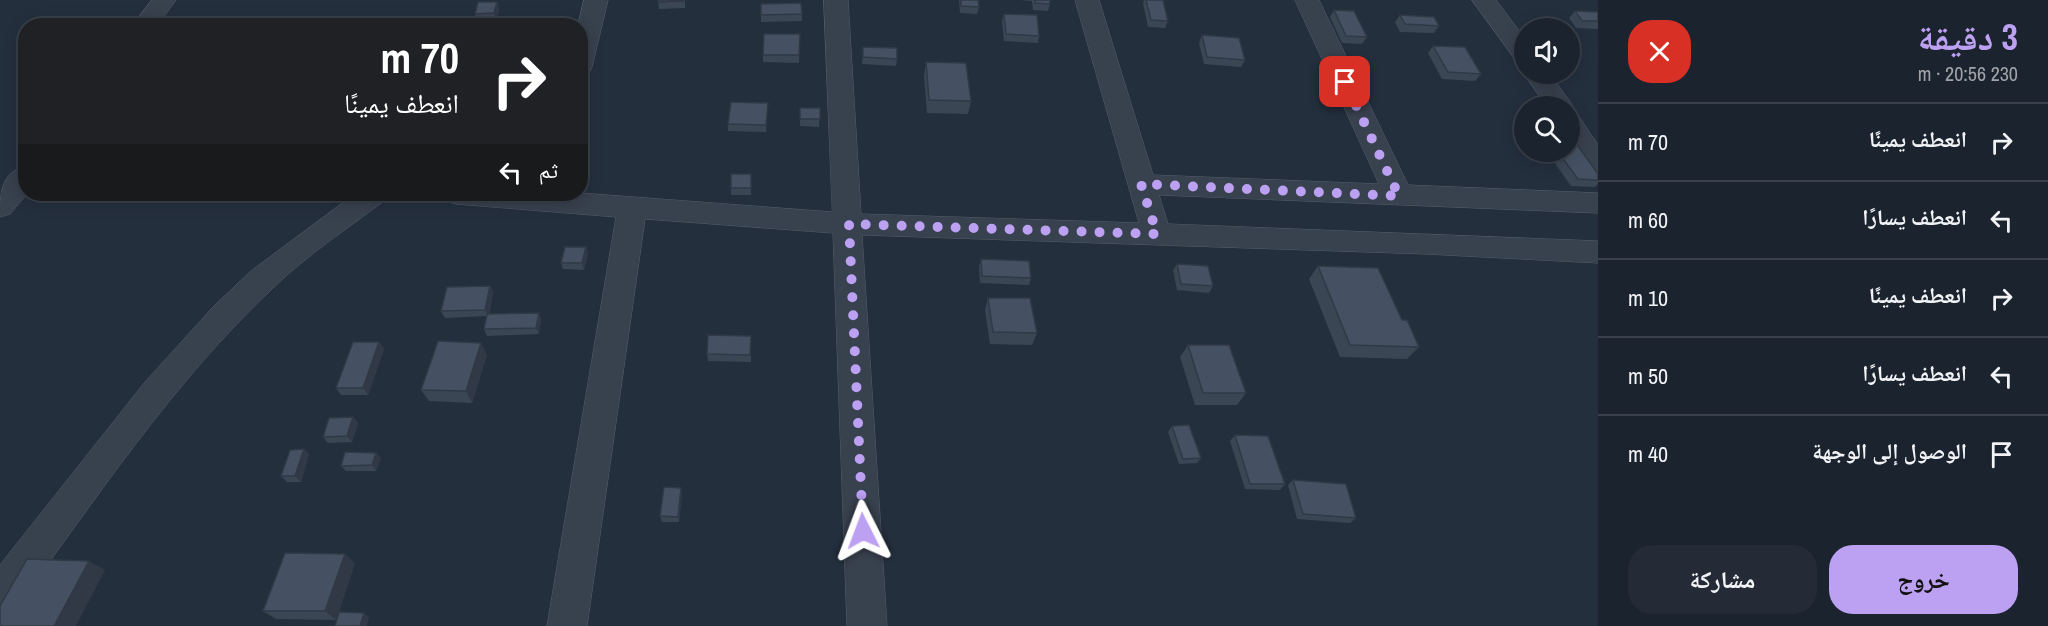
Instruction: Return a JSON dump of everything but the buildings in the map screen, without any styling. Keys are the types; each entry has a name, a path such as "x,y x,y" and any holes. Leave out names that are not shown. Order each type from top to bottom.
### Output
{"street":[{"path":"150,18 164,0"},
{"path":"588,34 596,0"},
{"path":"836,0 849,224 867,626"},
{"path":"1087,0 1157,234"},
{"path":"1307,0 1399,196"},
{"path":"1484,0 1514,40"},
{"path":"1580,138 1598,166"},
{"path":"0,207 18,180"},
{"path":"1141,184 1598,203"},
{"path":"0,597 147,403 220,321 264,278 365,201"},
{"path":"580,201 632,208 849,224 1598,252"},
{"path":"567,626 632,208"}],"route":[{"path":"863,531 849,224 1157,234 1141,184 1399,196 1345,82"}]}
